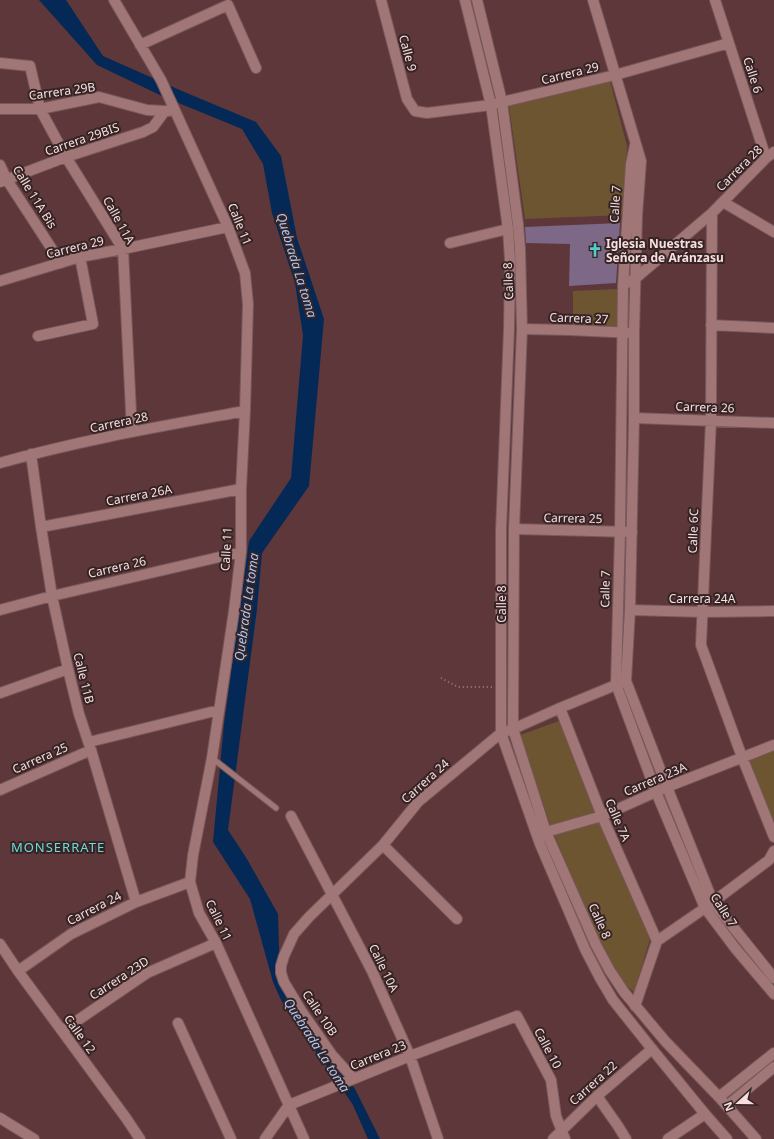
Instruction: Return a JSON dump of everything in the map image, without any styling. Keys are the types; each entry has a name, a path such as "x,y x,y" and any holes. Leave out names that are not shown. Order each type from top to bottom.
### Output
{"street":[{"name":"Calle 11","path":"114,0 161,80 171,109 228,227 245,273 248,304 241,489 241,552 234,611 212,758 192,855 190,882 199,913 216,943 289,1105"},
{"name":"Calle 9","path":"381,0 407,99 415,111"},
{"name":"Calle 8","path":"465,0 491,105 508,229 510,260 509,329 500,531 501,733 540,844 585,949 600,978 613,1000 705,1114 728,1139"},
{"name":"Calle 8","path":"478,0 502,102 518,232 522,329 514,529 513,729 546,832 596,945 610,971 635,1006 756,1139"},
{"name":"Calle 7","path":"593,0 641,161 637,216 632,532 626,681 667,787 709,905 774,978"},
{"name":"Calle 6","path":"715,0 728,43 770,155"},
{"path":"140,45 228,5 256,68"},
{"name":"Carrera 29","path":"415,111 427,113 491,105 615,75 728,43"},
{"name":"Calle 11A","path":"0,63 30,66 40,109 66,156 123,249 132,432"},
{"name":"Carrera 29B","path":"0,110 40,109 99,97 147,110 171,109"},
{"name":"Carrera 29BIS","path":"4,181 66,156 143,132 153,127 171,109"},
{"name":"Calle 7","path":"635,143 631,164 623,285 620,532 616,684 656,792 709,905 734,948 774,994"},
{"name":"Carrera 28","path":"623,285 636,278 712,213 770,155"},
{"name":"Calle 11A Bis","path":"0,164 4,181 62,263"},
{"path":"723,202 774,232"},
{"name":"Calle 6C","path":"712,213 711,420 701,645 742,757 774,837"},
{"name":"Carrera 29","path":"0,281 80,257 228,227"},
{"path":"450,243 508,229"},
{"path":"38,336 93,324 80,257"},
{"path":"711,325 774,328"},
{"name":"Carrera 27","path":"522,329 634,333"},
{"name":"Carrera 28","path":"0,463 31,454 132,432 245,411"},
{"name":"Carrera 26","path":"634,418 774,423"},
{"name":"Calle 11B","path":"31,454 52,596 68,669 79,714 90,746 136,902"},
{"name":"Carrera 26A","path":"41,527 241,489"},
{"name":"Carrera 25","path":"514,529 632,532"},
{"name":"Carrera 26","path":"0,610 52,596 241,552"},
{"name":"Carrera 24A","path":"630,610 703,612 774,611"},
{"path":"0,693 68,669"},
{"name":"Carrera 24","path":"284,956 294,934 332,894 383,846 418,802 501,733 626,681"},
{"name":"Calle 7A","path":"560,708 602,816 657,941"},
{"name":"Carrera 25","path":"0,790 90,746 219,710"},
{"name":"Carrera 23A","path":"546,832 602,816 667,787 774,745"},
{"name":"Calle 10A","path":"290,816 372,971 410,1056 438,1139"},
{"path":"383,846 457,919"},
{"path":"635,1006 657,941 771,863 774,851"},
{"name":"Carrera 24","path":"18,971 71,934 136,902 190,882"},
{"name":"Carrera 23D","path":"62,1031 147,973 216,943"},
{"name":"Calle 12","path":"0,944 140,1139"},
{"name":"Calle 10B","path":"284,956 281,966 281,973 284,982 310,1024 353,1079"},
{"name":"Carrera 23","path":"289,1105 410,1056 517,1016"},
{"name":"Calle 10","path":"517,1016 551,1080 556,1116 563,1135"},
{"path":"178,1023 231,1139"},
{"name":"Carrera 22","path":"553,1139 563,1135 597,1096 652,1048"},
{"path":"719,1097 774,1053"},
{"path":"727,1106 774,1067"},
{"path":"597,1096 626,1139"},
{"path":"265,1139 289,1105"},
{"path":"289,1105 304,1139"},
{"path":"668,1139 705,1114"},
{"path":"0,1118 34,1139"}],"lane":[{"path":"212,758 276,808"}],"path":[{"path":"441,678 458,687 501,688"}],"shaded area":[{"path":"610,81 627,146 624,215 525,219 509,106"},
{"path":"619,289 618,330 573,327 573,291"},
{"path":"559,721 598,820 650,939 634,992 626,986 613,968 600,942 552,830 520,735"},
{"path":"774,747 774,828 746,758"}],"water":[{"name":"Quebrada La toma","path":"39,0 66,0 103,56 256,122 281,156 297,238 324,319 309,486 262,553 257,609 228,830 247,859 278,914 280,979 340,1070 355,1089 380,1139 368,1139 353,1105 281,1000 273,982 250,899 213,842 224,724 249,541 291,478 303,335 295,283 272,213 263,164 242,129 164,97 97,65"}],"building":[{"name":"Iglesia Nuestras Señora de Aránzasu","path":"620,223 616,283 569,286 570,244 526,243 525,227"}],"place":[{"name":"Iglesia Nuestras Señora de Aránzasu","path":"595,250"}],"district":[{"name":"MONSERRATE","path":"58,847"}]}
